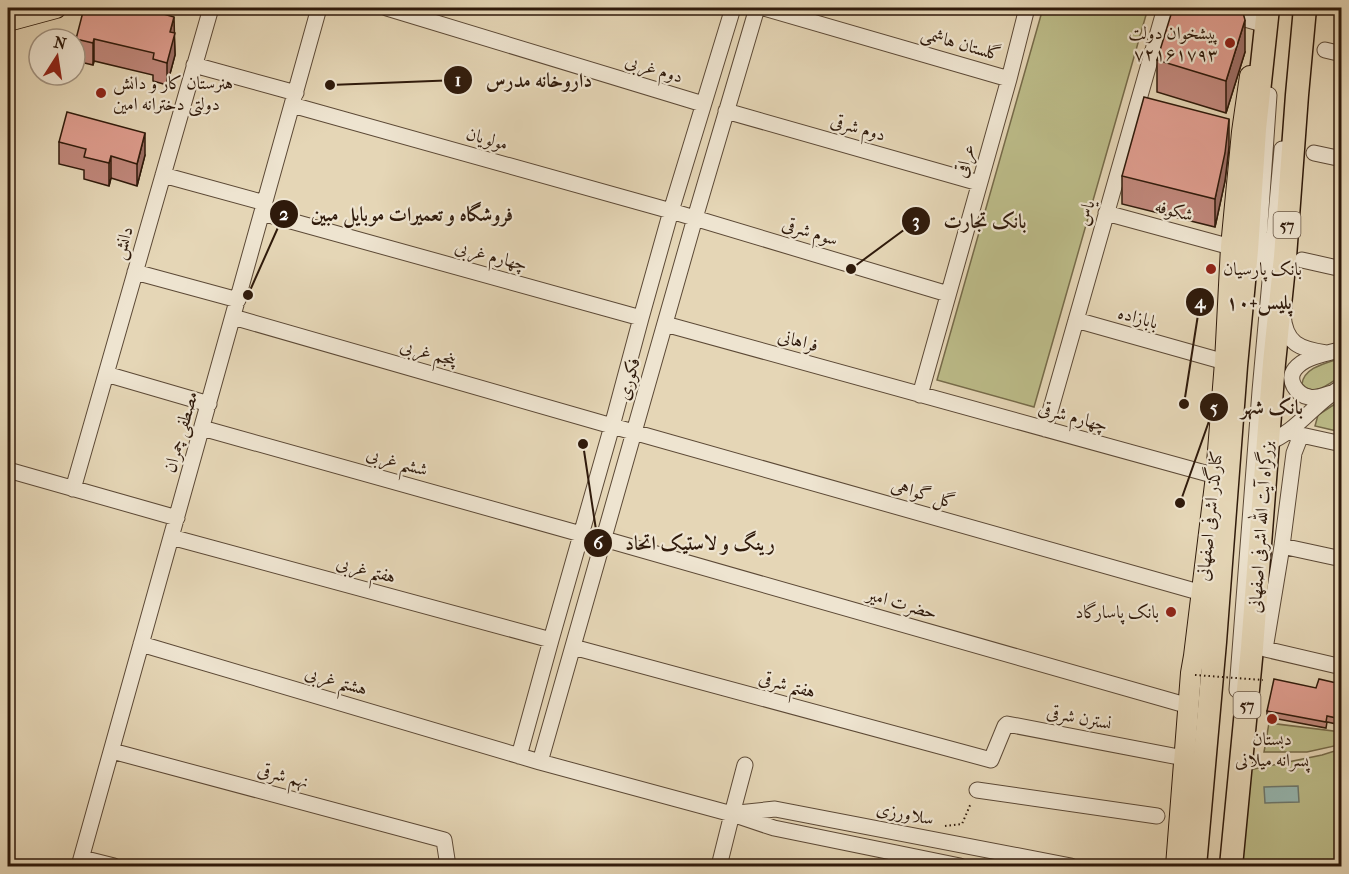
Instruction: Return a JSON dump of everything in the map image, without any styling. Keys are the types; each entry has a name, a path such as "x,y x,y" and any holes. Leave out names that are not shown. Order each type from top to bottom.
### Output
{"highway":[{"name":"بزرگراه آیت الله اشرفی اصفهانی","path":"1231,867 1252,648 1285,436 1281,290 1305,8"},
{"name":"بزرگراه آیت الله اشرفی اصفهانی","path":"1195,867 1247,250 1255,129 1267,15"}],"main road":[{"path":"8,21 56,8"},
{"name":"کنارگذر اشرفی اصفهانی","path":"1176,867 1191,673 1216,476 1231,247 1242,132 1251,73 1267,15"}],"street":[{"name":"دانش","path":"73,489 211,8"},
{"name":"مصطفی چمران","path":"81,862 319,8"},
{"name":"دوم غربی","path":"387,8 703,104"},
{"name":"فکوری","path":"519,756 671,211 733,8"},
{"name":"فکوری","path":"540,762 694,218 757,8"},
{"name":"گلستان هاشمی","path":"764,8 1009,79"},
{"name":"عراقی","path":"920,395 1027,8"},
{"name":"یاس","path":"1045,429 1107,213 1143,106 1165,8"},
{"path":"1205,867 1260,232 1273,51 1267,15 1207,8"},
{"path":"1221,867 1260,391 1288,73 1296,8"},
{"path":"1325,50 1341,54"},
{"name":"مولویان","path":"194,65 294,99 694,218"},
{"name":"دوم شرقی","path":"726,111 979,183"},
{"path":"1223,129 1242,132"},
{"path":"1314,153 1341,159"},
{"name":"چهارم غربی","path":"163,175 263,208 641,318"},
{"name":"شکوفه","path":"1107,213 1231,247"},
{"name":"سوم شرقی","path":"694,218 948,294"},
{"path":"1302,260 1341,269"},
{"path":"135,272 238,300"},
{"path":"1281,290 1284,320 1294,343 1303,348 1335,351"},
{"name":"پنجم غربی","path":"233,317 634,432"},
{"name":"بابازاده","path":"1076,320 1225,362"},
{"name":"فراهانی","path":"665,324 920,395"},
{"path":"1335,351 1302,362 1293,370 1292,379 1297,390 1308,397 1318,398 1336,390"},
{"path":"106,374 209,404"},
{"path":"1285,436 1336,390"},
{"name":"چهارم شرقی","path":"920,395 1216,476"},
{"name":"ششم غربی","path":"202,428 581,534"},
{"name":"گل گواهی","path":"634,432 1202,593"},
{"path":"1285,436 1341,444"},
{"path":"1285,436 1294,453 1265,649 1341,667"},
{"path":"8,470 177,518"},
{"name":"هفتم غربی","path":"171,537 551,640"},
{"name":"حضرت امیر","path":"604,539 1189,706"},
{"path":"1282,546 1341,559"},
{"name":"هشتم غربی","path":"141,644 519,756"},
{"name":"هفتم شرقی","path":"573,647 991,760"},
{"name":"نسترن شرقی","path":"991,760 1007,724 1184,758"},
{"name":"نهم شرقی","path":"112,751 444,840 448,867"},
{"name":"سلاورزی","path":"519,756 732,814 774,828 960,867"},
{"path":"719,867 745,765"},
{"path":"976,790 1157,816"},
{"name":"سلاورزی","path":"732,814 775,808 1071,867"},
{"path":"81,862 114,867"}],"path":[{"path":"1195,675 1263,680"},
{"path":"928,838 940,827 962,824 976,790"}],"green space":[{"path":"1043,8 1148,8 1034,407 937,380"},
{"path":"1341,358 1341,376 1331,383 1316,390 1311,390 1302,384 1307,373"},
{"path":"1341,400 1341,432 1315,426 1318,415"},
{"path":"1269,723 1341,732 1339,745 1307,752 1264,752"},
{"path":"1341,749 1341,866 1237,866 1244,771"}],"water":[{"path":"1298,786 1299,802 1265,803 1264,787"}],"building":[{"path":"84,8 151,8 174,17 170,32 175,33 167,63 153,59 154,53 94,39 93,43 87,42 87,27 79,27"},
{"path":"1173,8 1242,9 1245,20 1226,81 1157,60"},
{"path":"1144,97 1229,119 1225,153 1215,199 1122,176"},
{"path":"67,112 145,133 137,164 111,156 109,163 84,157 86,149 59,142"},
{"path":"1274,679 1316,688 1319,679 1341,684 1341,719 1327,716 1326,722 1267,711"}],"place":[{"name":"پیشخوان دولت ۷۲۱۶۱۷۹۳","path":"1230,43"},
{"name":"داروخانه مدرس","path":"330,85"},
{"name":"هنرستان کار و دانش دولتی دخترانه امین","path":"101,93"},
{"name":"بانک تجارت","path":"851,269"},
{"name":"بانک پارسیان","path":"1211,269"},
{"name":"فروشگاه و تعمیرات موبایل مبین","path":"248,295"},
{"name":"پلیس+۱۰","path":"1184,404"},
{"name":"رینگ و لاستیک اتحاد","path":"583,444"},
{"name":"بانک شهر","path":"1180,503"},
{"name":"بانک پاسارگاد","path":"1171,612"},
{"name":"دبستان پسرانه میلانی","path":"1272,719"}]}
